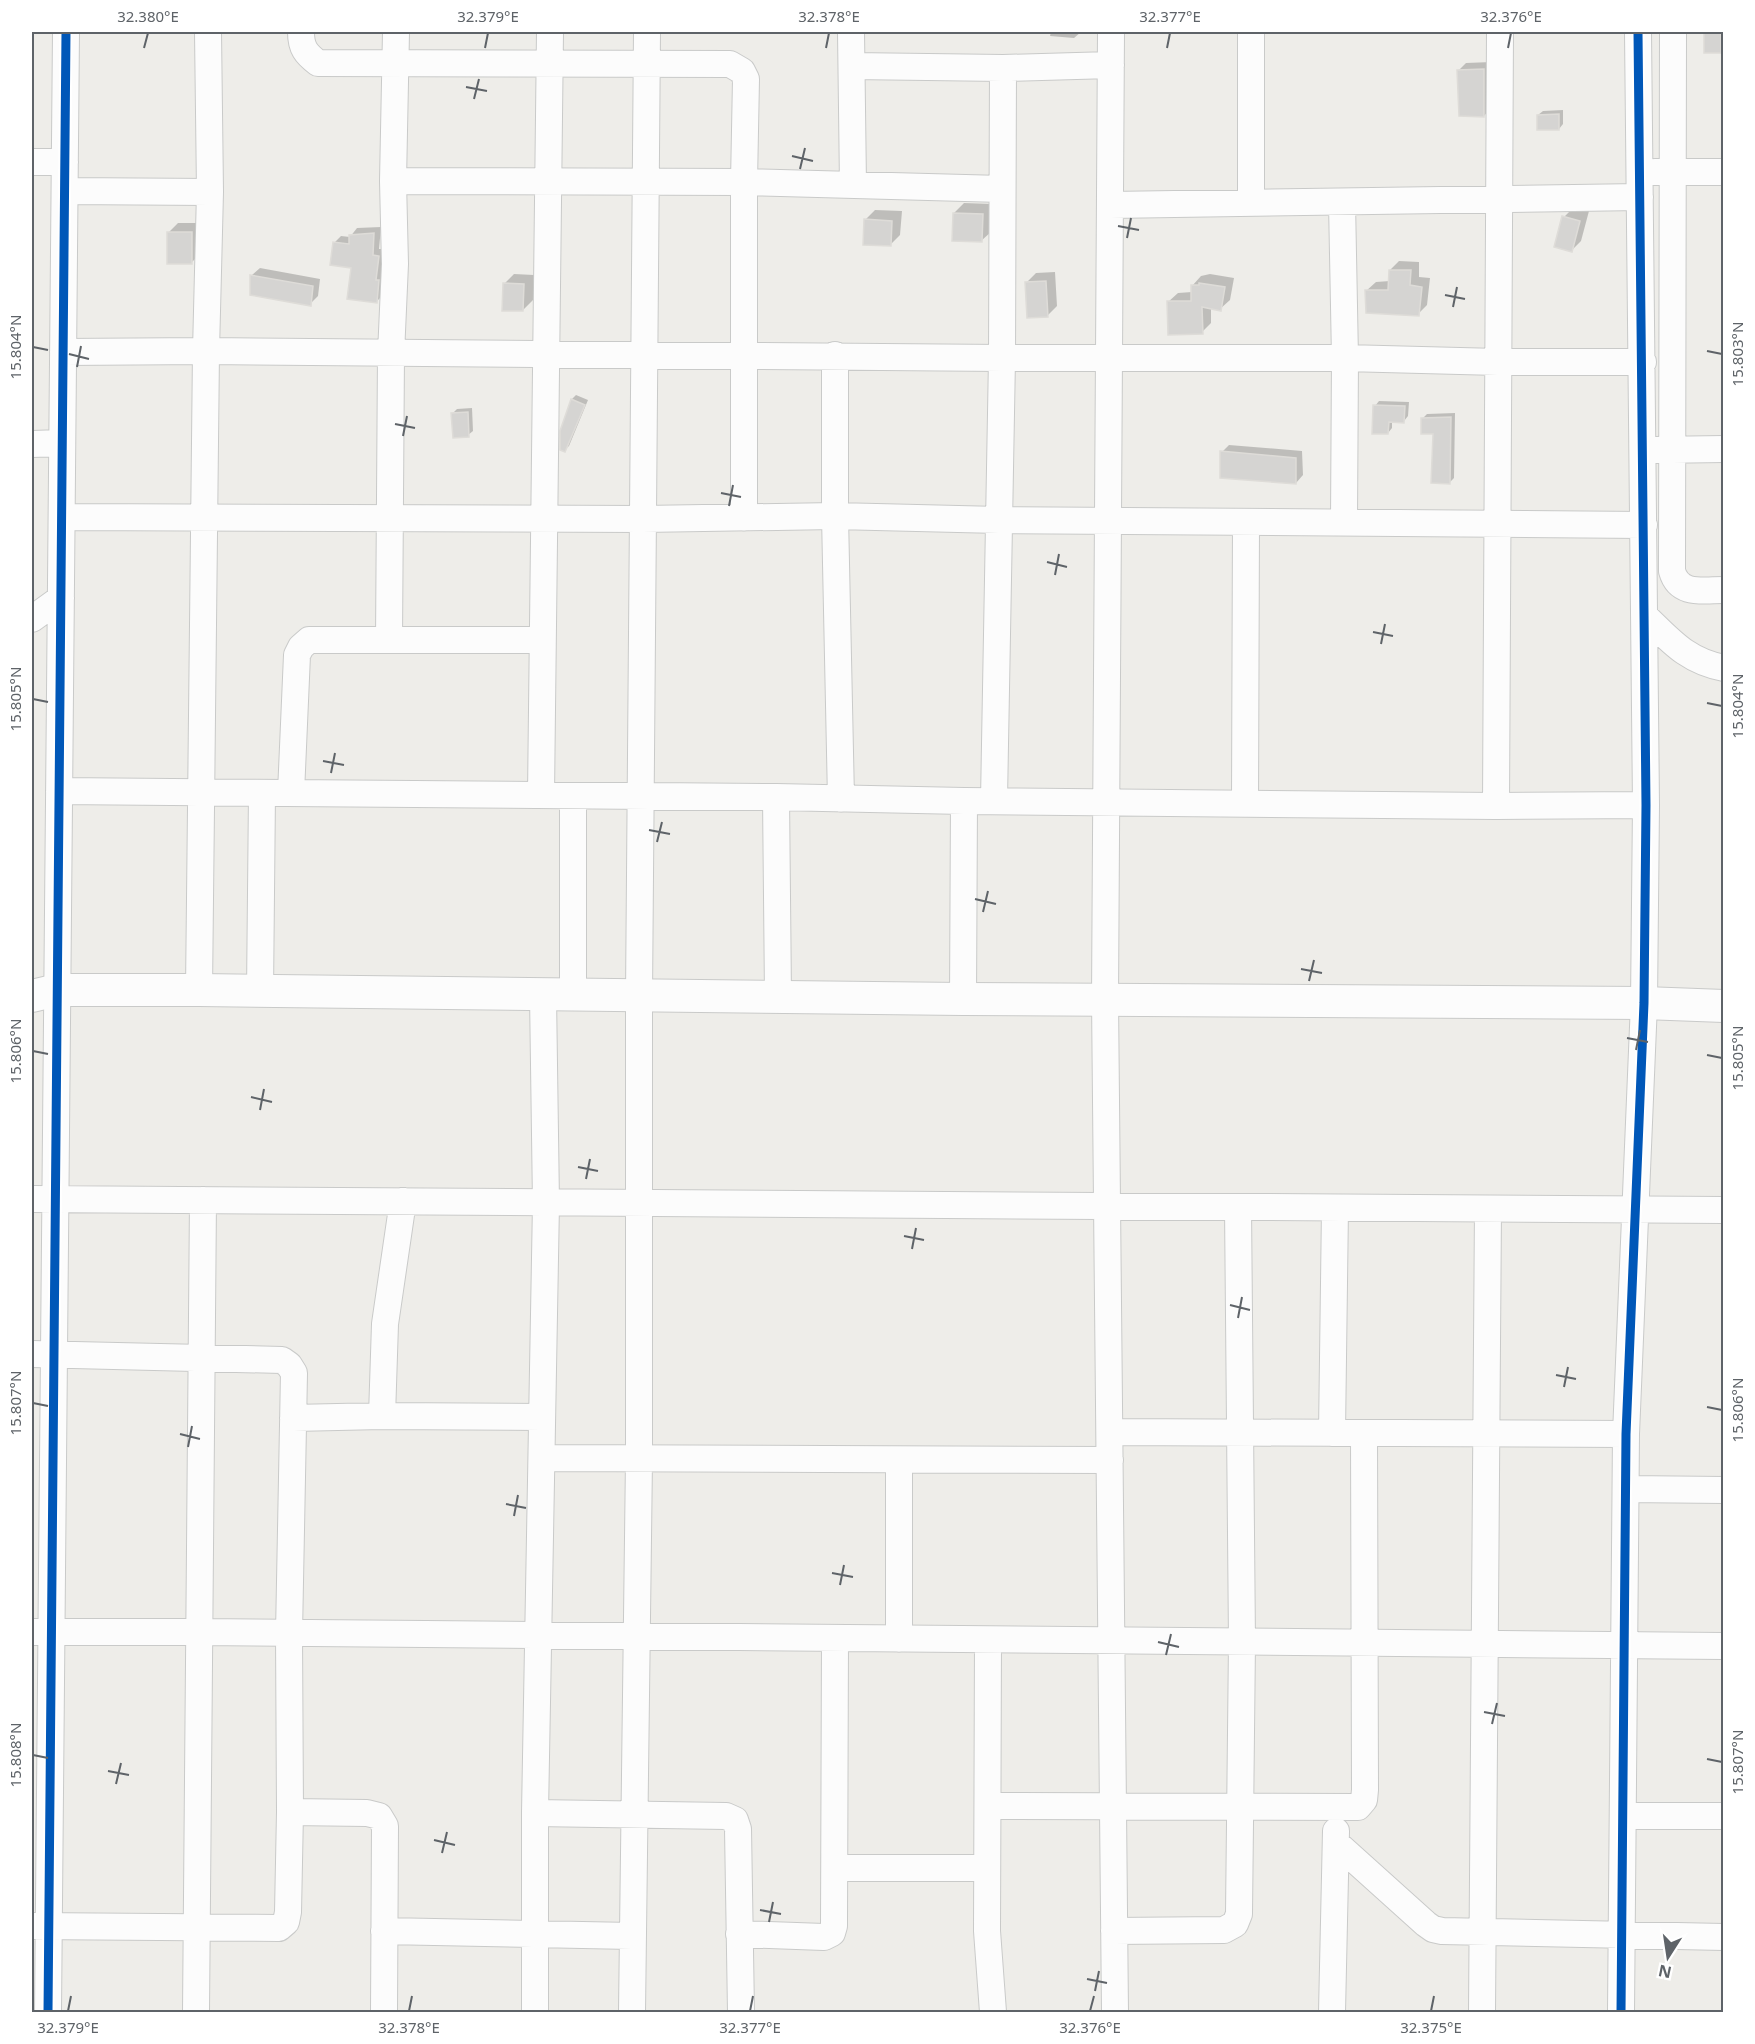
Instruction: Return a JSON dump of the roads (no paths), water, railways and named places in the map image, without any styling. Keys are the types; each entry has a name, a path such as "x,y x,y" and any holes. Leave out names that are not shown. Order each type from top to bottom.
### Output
{"street":[{"path":"48,2013 40,1926 44,993 59,791 66,32"},
{"path":"200,990 206,351 210,192 208,32"},
{"path":"302,32 301,42 306,54 318,63 729,64 742,71 746,79 744,518"},
{"path":"389,640 396,32"},
{"path":"541,795 543,519 548,355 550,32"},
{"path":"632,2013 639,1459 640,796 647,32"},
{"path":"851,32 853,185"},
{"path":"1111,32 1106,999 1115,2013"},
{"path":"1251,32 1251,203"},
{"path":"1496,806 1500,32"},
{"path":"1621,2013 1626,1434 1644,1003 1646,805 1638,32"},
{"path":"1672,32 1672,572 1679,585 1691,591 1724,590"},
{"path":"852,66 1003,68 1111,65"},
{"path":"994,800 1002,358 1003,68"},
{"path":"32,162 65,162"},
{"path":"1640,172 1724,172"},
{"path":"393,181 744,182 1002,189"},
{"path":"65,191 210,192"},
{"path":"1110,206 1640,197"},
{"path":"1342,202 1345,358 1344,522"},
{"path":"63,352 1345,358 1498,362 1643,362"},
{"path":"835,356 835,516 841,799"},
{"path":"32,444 62,443"},
{"path":"1644,450 1724,449"},
{"path":"62,517 643,519 835,516 999,520 1644,525"},
{"path":"1245,803 1246,522"},
{"path":"32,619 61,598"},
{"path":"1645,616 1687,655 1708,665 1724,668"},
{"path":"291,793 297,656 301,646 309,640 542,640"},
{"path":"59,791 1496,806 1646,805"},
{"path":"260,992 261,793"},
{"path":"535,2013 535,1813 540,1636 546,1203 573,796"},
{"path":"776,797 778,996"},
{"path":"963,999 964,801"},
{"path":"44,993 200,990 963,999 1644,1003 1724,1006"},
{"path":"43,1199 1724,1210"},
{"path":"196,2013 203,1200"},
{"path":"382,1416 385,1324 403,1202"},
{"path":"1114,1931 1224,1930 1236,1924 1239,1914 1242,1642 1238,1207"},
{"path":"1332,1433 1335,1208"},
{"path":"1482,2013 1488,1209"},
{"path":"40,1926 279,1928 286,1922 290,1812 289,1634 294,1372 282,1360 43,1354"},
{"path":"293,1418 542,1417"},
{"path":"1110,1432 1626,1434"},
{"path":"988,1806 1358,1807 1364,1800 1364,1434"},
{"path":"542,1458 1110,1460"},
{"path":"898,1639 899,1460"},
{"path":"1626,1488 1724,1490"},
{"path":"41,1632 1724,1646"},
{"path":"739,1934 824,1937 832,1933 836,1868 835,1639"},
{"path":"988,1640 987,1931 993,2013"},
{"path":"1332,2013 1335,1807"},
{"path":"290,1812 367,1813 379,1816 385,1826 384,2013"},
{"path":"535,1813 726,1816 735,1820 738,1828 741,2013"},
{"path":"1623,1816 1724,1816"},
{"path":"1336,1843 1433,1929 1482,1933 1724,1937"},
{"path":"836,1868 987,1868"},
{"path":"384,1931 632,1936"}]}
